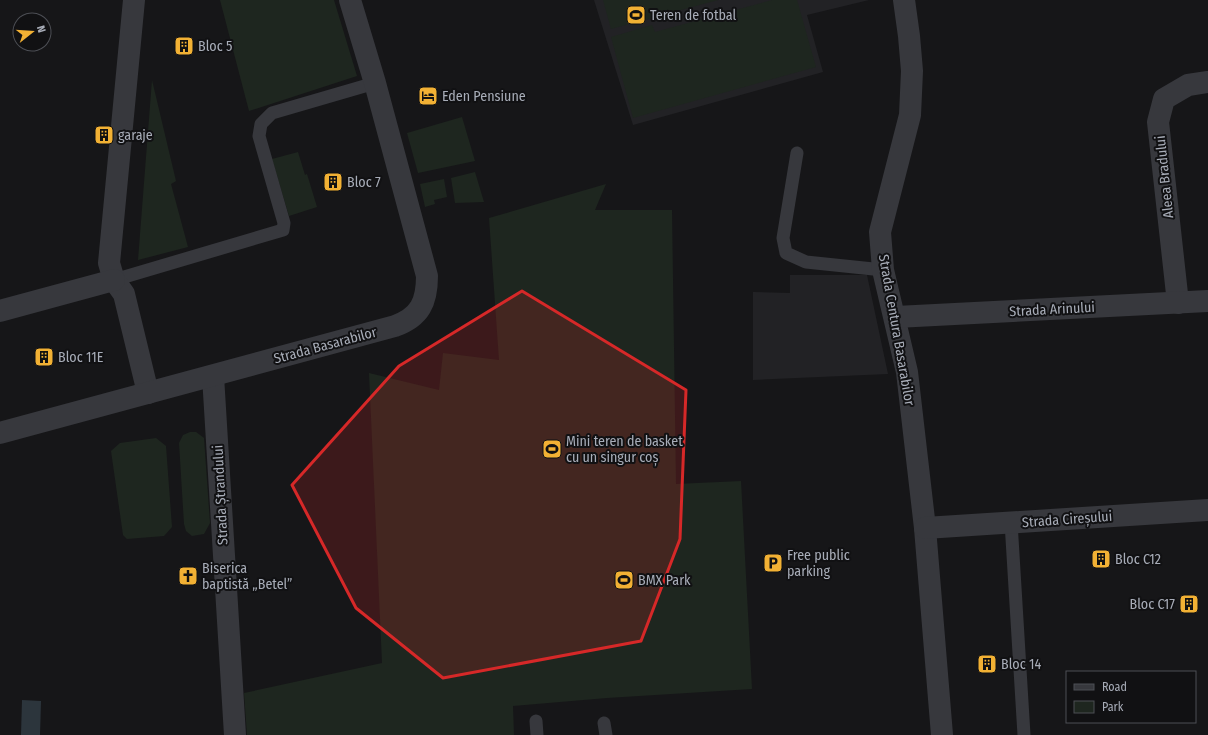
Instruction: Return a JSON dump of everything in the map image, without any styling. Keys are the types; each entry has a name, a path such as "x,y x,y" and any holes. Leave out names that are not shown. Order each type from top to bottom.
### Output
{"street":[{"path":"134,0 109,263 114,280 124,294 148,393"},
{"name":"Strada Basarabilor","path":"0,433 395,326 413,318 426,298 427,276 375,83 350,0"},
{"name":"Strada Centura Basarabilor","path":"904,0 910,36 912,72 910,115 880,232 883,270 896,317 907,372 925,528 942,735"},
{"name":"Aleea Bradului","path":"1178,303 1158,122 1164,99 1188,85 1208,82"},
{"path":"0,311 114,280"},
{"name":"Strada Arinului","path":"896,317 1208,302"},
{"name":"Strada Ștrandului","path":"213,376 235,735"},
{"name":"Strada Cireșului","path":"925,528 1208,510"}],"lane":[{"path":"114,280 283,230 284,223 259,136 261,124 272,113 375,83"},
{"path":"797,153 783,238 786,253 806,262 883,270"},
{"path":"1011,522 1024,735"},
{"path":"536,721 537,735"}],"highlighted area":[{"path":"522,291 686,390 680,539 641,641 443,678 356,608 292,485 399,366"}],"shaded area":[{"path":"594,0 869,0 807,15 823,72 633,125"},
{"path":"790,275 867,275 888,374 753,380 753,292 790,293"},
{"path":"22,700 41,701 40,735 21,735"}],"green space":[{"path":"220,0 334,0 357,76 249,111"},
{"name":"Teren de fotbal","path":"603,0 718,0 611,29"},
{"path":"772,0 797,0 816,67 633,118 611,37 652,25 655,32"},
{"path":"152,80 176,181 171,184 188,247 138,260"},
{"path":"462,117 475,161 418,173 407,133"},
{"path":"298,152 305,175 307,174 317,207 289,216 272,159"},
{"path":"475,172 484,202 455,203 451,178"},
{"path":"444,179 447,197 434,200 435,204 425,207 420,184"},
{"path":"606,184 595,210 672,210 676,484 741,481 752,689 607,698 513,706 514,735 247,735 244,693 382,663 369,373 439,390 443,353 499,360 489,218"},
{"path":"190,432 196,432 204,438 210,523 204,534 192,536 186,531 184,524 179,443 183,435"},
{"path":"156,438 166,446 172,527 164,536 127,539 123,535 111,451 120,443"}],"place":[{"name":"Teren de fotbal","path":"636,15"},
{"name":"Bloc 5","path":"184,46"},
{"name":"Eden Pensiune","path":"428,96"},
{"name":"garaje","path":"104,135"},
{"name":"Bloc 7","path":"333,182"},
{"name":"Bloc 11E","path":"44,357"},
{"name":"Mini teren de basket cu un singur coș","path":"552,449"},
{"name":"Bloc C12","path":"1101,559"},
{"name":"Free public parking","path":"773,563"},
{"name":"Biserica baptistă „Betel”","path":"188,576"},
{"name":"BMX Park","path":"624,580"},
{"name":"Bloc C17","path":"1189,604"},
{"name":"Bloc 14","path":"987,664"}]}
